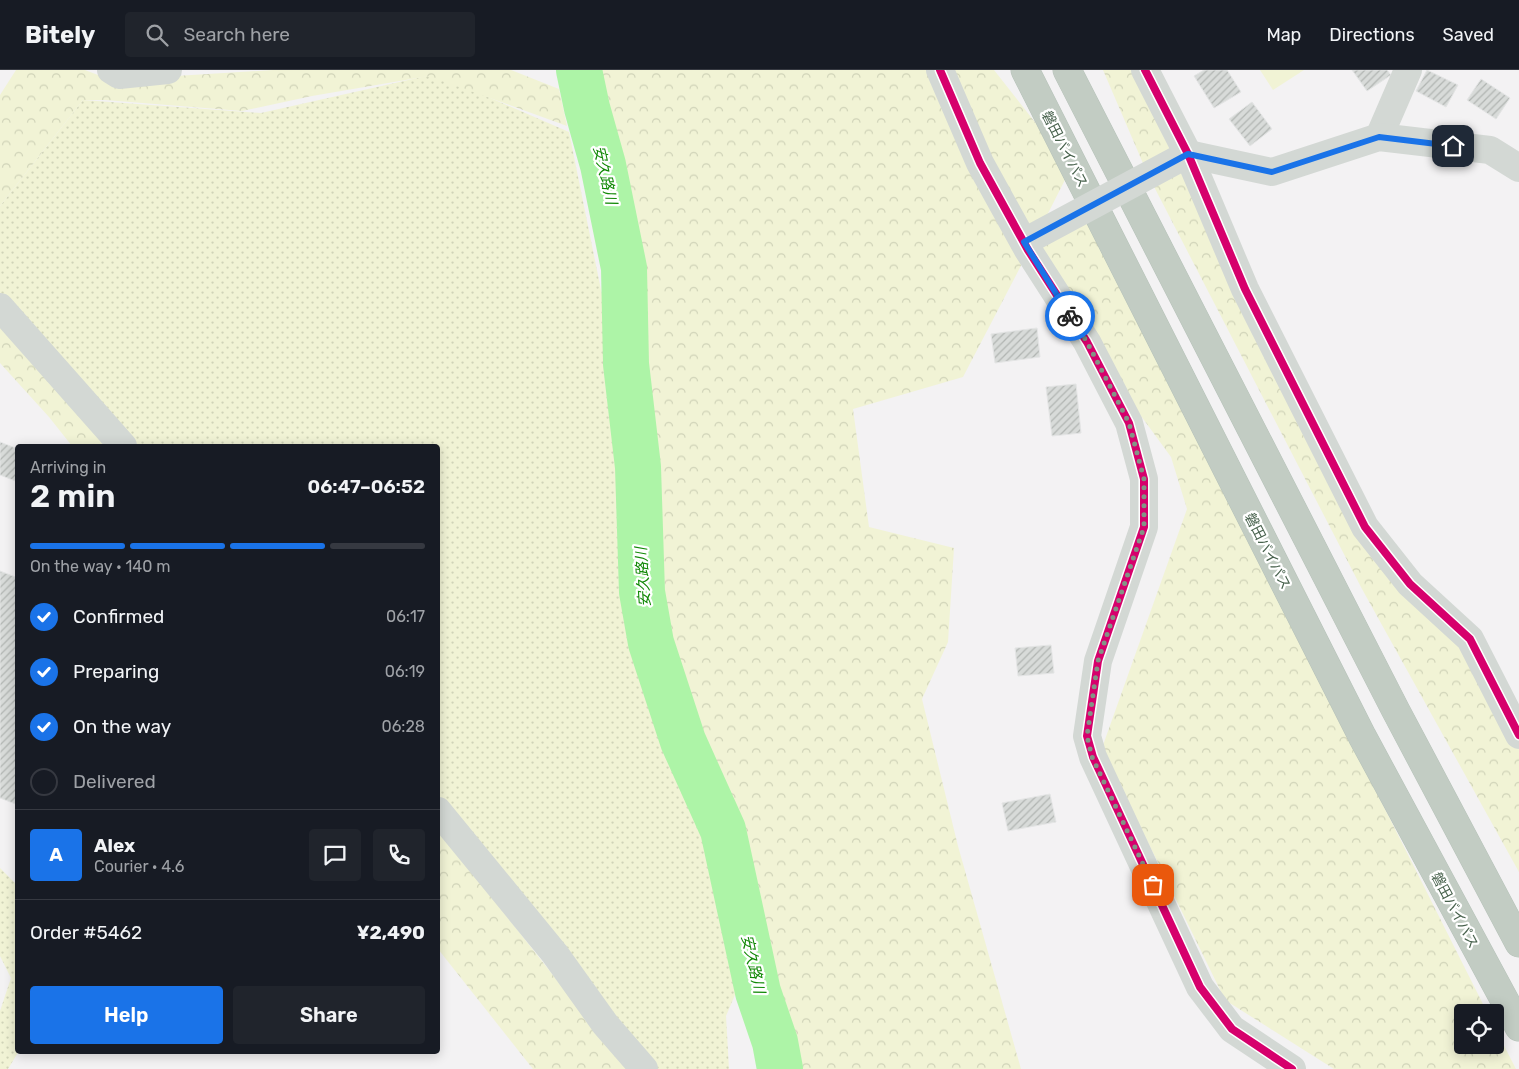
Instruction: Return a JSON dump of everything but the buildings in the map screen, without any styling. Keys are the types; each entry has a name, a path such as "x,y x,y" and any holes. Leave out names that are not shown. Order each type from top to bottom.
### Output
{"highway":[{"path":"1067,70 1396,712 1519,943"},
{"name":"磐田バイパス","path":"1027,75 1362,736 1519,1027"}],"street":[{"path":"110,70 119,75 168,70"},
{"path":"940,70 980,162 1024,242 1087,342 1129,423 1144,479 1144,527 1098,661 1087,736 1092,757 1200,986 1232,1029 1292,1069"},
{"path":"1145,70 1188,154 1244,289 1365,527 1410,584 1470,639 1519,735"},
{"path":"1379,137 1408,70"},
{"path":"1024,242 1188,154 1272,172 1379,137 1490,150 1519,168"},
{"path":"0,307 120,444"},
{"path":"440,813 555,954 605,1024 644,1069"}],"green space":[{"path":"16,70 85,70 111,80 273,70 511,70 559,89 567,126 429,76 312,96 242,111 105,100 83,100 0,206 0,95"},
{"path":"596,70 994,70 1071,168 1037,235 1084,210 1483,1004 1454,1004 1454,1054 1504,1054 1504,1046 1516,1069 1334,1069 1225,1000 1102,748 1187,509 1171,457 1087,342 1036,237 963,377 853,409 869,527 954,548 948,642 922,699 958,846 1021,1069 779,1069 737,877 663,650 651,568 655,470 637,354 633,209 598,91"},
{"path":"1103,70 1133,70 1328,455 1487,672 1519,735 1519,872 1362,589 1148,175"},
{"path":"1260,70 1304,70 1273,90"},
{"path":"435,74 569,132 615,359 627,624 709,834 727,917 743,976 726,1016 729,1069 646,1069 440,819 440,444 120,444 0,307 0,206 83,100 261,113"},
{"path":"0,307 121,444 70,444 49,417 0,363"},
{"path":"440,832 627,1069 533,1069 440,952"},
{"path":"0,868 15,883 15,1054 17,1054 8,1069 0,1069 0,1011 11,978 0,956"}],"waterway":[{"name":"安久路川","path":"579,70 587,108 603,165 624,268 626,364 638,467 642,592 651,643 683,741 723,830 758,992 775,1042 780,1069"}],"cycle path":[{"path":"940,70 980,163 1028,250 1087,342 1129,423 1144,479 1144,527 1098,661 1087,736 1093,757 1200,987 1232,1029 1292,1069"},
{"path":"1145,70 1188,154 1245,289 1365,527 1410,584 1470,639 1519,735"}],"way so far":[{"path":"1070,316 1087,342 1129,423 1144,479 1144,527 1098,661 1087,736 1092,757 1153,885"}],"route":[{"path":"1070,316 1024,242 1188,154 1272,172 1379,137 1453,146"}]}
